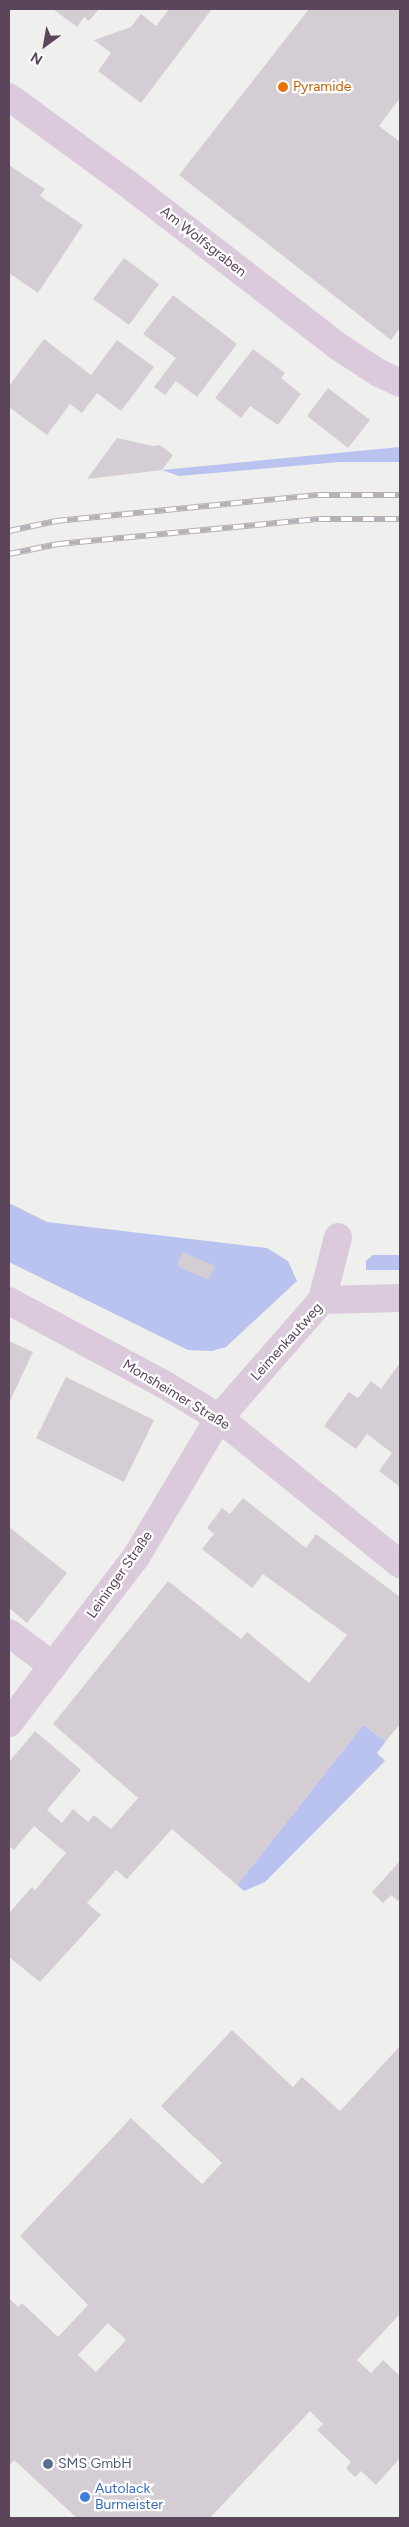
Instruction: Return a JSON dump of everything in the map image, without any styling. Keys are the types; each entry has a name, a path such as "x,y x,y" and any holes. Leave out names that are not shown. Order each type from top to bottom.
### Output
{"street":[{"name":"Am Wolfsgraben","path":"9,97 128,184 339,347 379,373 400,383"},
{"path":"322,1300 338,1237"},
{"name":"Leimenkautweg","path":"219,1418 322,1300 400,1298"},
{"name":"Monsheimer Straße","path":"9,1301 165,1385 219,1418 400,1564"},
{"name":"Leininger Straße","path":"9,1723 136,1556 219,1418"},
{"path":"9,1633 53,1666"}],"shaded area":[{"path":"400,447 400,462 339,462 179,476 162,470"},
{"path":"9,1203 47,1222 267,1248 288,1261 297,1281 226,1347 212,1351 188,1350 9,1262"},
{"path":"373,1255 400,1255 400,1270 366,1270 366,1261"},
{"path":"363,1725 386,1741 377,1753 385,1761 265,1882 244,1891 237,1885"}],"building":[{"path":"53,9 99,9 89,21 84,17 77,27"},
{"path":"169,9 212,9 141,103 98,71 111,53 94,40 131,27 141,14 156,26"},
{"path":"309,9 400,9 400,98 379,126 400,142 400,328 391,340 179,175"},
{"path":"9,165 45,189 40,196 83,225 38,293 9,273"},
{"path":"124,258 159,284 129,325 93,299"},
{"path":"173,295 237,344 197,397 176,381 165,395 154,387 176,358 143,334"},
{"path":"44,339 91,375 117,340 154,367 121,411 97,393 82,413 70,404 47,435 9,407 9,386"},
{"path":"253,349 285,373 281,378 301,394 278,425 250,406 241,418 215,398"},
{"path":"328,388 370,420 348,448 307,416"},
{"path":"117,438 152,446 160,445 173,455 162,470 87,479"},
{"path":"182,1252 215,1266 209,1280 177,1266"},
{"path":"9,1341 33,1352 9,1403"},
{"path":"400,1363 400,1487 379,1471 392,1453 367,1434 356,1449 324,1426 349,1392 358,1398 371,1381 381,1389"},
{"path":"66,1377 154,1420 124,1482 36,1438"},
{"path":"243,1498 306,1548 316,1534 400,1597 400,1724 386,1741 363,1725 237,1885 172,1829 127,1879 116,1870 87,1903 101,1915 40,1982 9,1957 9,1913 32,1887 35,1890 66,1853 34,1826 14,1850 9,1846 9,1762 35,1731 81,1770 47,1810 62,1823 73,1809 88,1822 94,1815 111,1829 138,1798 53,1724 168,1581 241,1639 247,1632 309,1683 347,1635 263,1574 252,1588 202,1549 214,1534 207,1528 222,1508 230,1514"},
{"path":"9,1527 67,1573 27,1623 9,1608"},
{"path":"400,1861 400,1898 398,1901 391,1895 383,1903 372,1892"},
{"path":"232,2030 293,2087 302,2077 340,2111 400,2046 400,2314 357,2360 371,2373 383,2360 400,2376 400,2458 376,2485 361,2471 355,2477 346,2468 351,2462 317,2430 323,2424 310,2411 210,2518 77,2518 14,2460 9,2466 9,2298 18,2307 22,2303 58,2337 88,2305 20,2236 131,2118 202,2184 222,2163 161,2106","holes":["108,2323 126,2340 96,2372 78,2355"]}],"railway":[{"path":"9,531 56,521 318,495 400,495"},
{"path":"9,554 58,544 319,519 400,519"}],"place":[{"name":"Pyramide","path":"283,87"},
{"name":"SMS GmbH","path":"48,2464"},
{"name":"Autolack Burmeister","path":"85,2497"}]}
